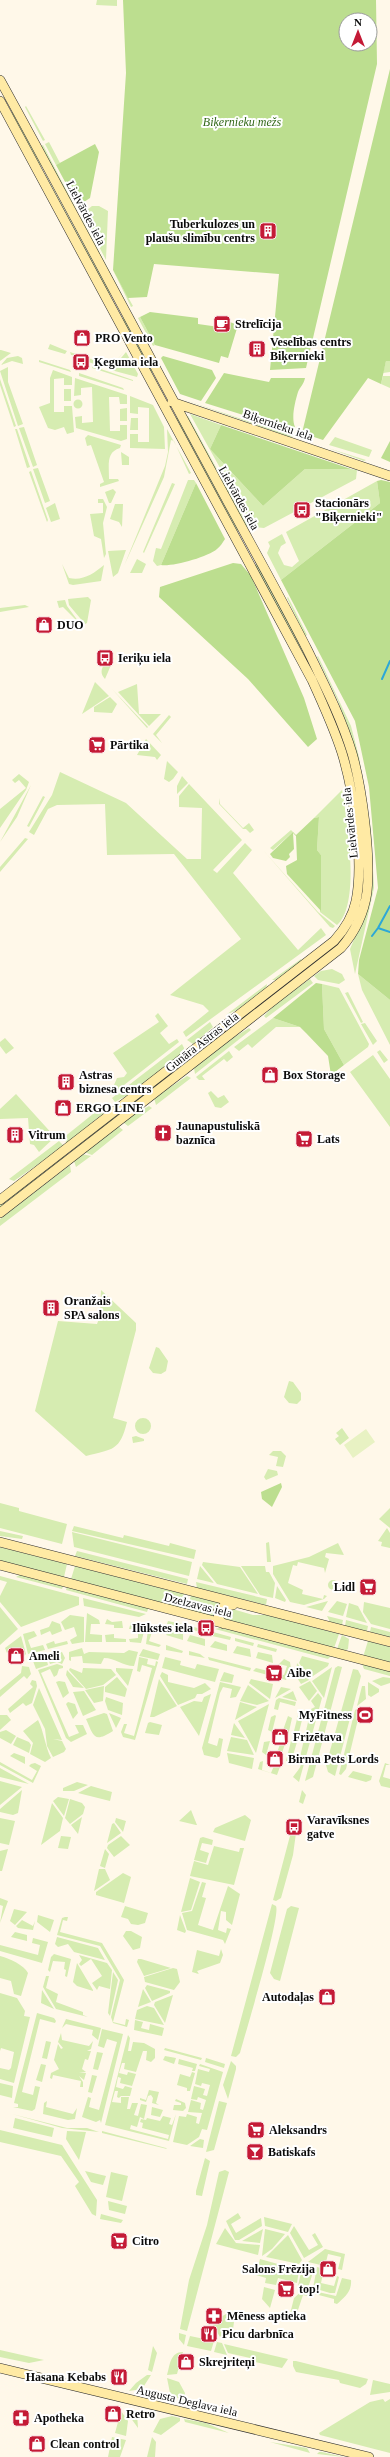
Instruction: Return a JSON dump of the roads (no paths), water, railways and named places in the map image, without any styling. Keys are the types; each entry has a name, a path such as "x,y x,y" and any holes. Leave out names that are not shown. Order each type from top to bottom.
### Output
{"main road":[{"name":"Lielvārdes iela","path":"0,80 121,314 159,396 312,680 331,721 343,755 355,817 357,885 356,902 350,918 344,929 334,941"},
{"name":"Lielvārdes iela","path":"0,101 121,314 174,402 261,560 337,709 352,754 362,800 367,892 355,930 341,948"},
{"path":"6,113 15,108"},
{"name":"Biķernieku iela","path":"159,396 390,476"},
{"name":"Gunāra Astras iela","path":"0,1200 334,941"},
{"name":"Gunāra Astras iela","path":"0,1213 341,948"},
{"path":"281,983 287,991"},
{"name":"Dzelzavas iela","path":"0,1542 390,1642"},
{"name":"Dzelzavas iela","path":"0,1565 390,1667"},
{"path":"224,1624 218,1617 220,1609 224,1606 241,1604"},
{"name":"Augusta Deglava iela","path":"0,2368 369,2457"}],"waterway":[{"path":"382,679 390,661"},
{"path":"372,936 390,906"},
{"path":"378,928 390,932"}],"place":[{"name":"Tuberkulozes un plaušu slimību centrs","path":"268,231"},
{"name":"Strelīcija","path":"222,324"},
{"name":"PRO Vento","path":"82,338"},
{"name":"Veselības centrs Biķernieki","path":"257,349"},
{"name":"Ķeguma iela","path":"81,362"},
{"name":"Stacionārs \"Biķernieki\"","path":"302,510"},
{"name":"DUO","path":"44,625"},
{"name":"Ieriķu iela","path":"105,658"},
{"name":"Pārtika","path":"97,745"},
{"name":"Box Storage","path":"270,1075"},
{"name":"Astras biznesa centrs","path":"66,1082"},
{"name":"ERGO LINE","path":"63,1108"},
{"name":"Jaunapustuliskā baznīca","path":"163,1133"},
{"name":"Vitrum","path":"15,1135"},
{"name":"Lats","path":"304,1139"},
{"name":"Oranžais SPA salons","path":"51,1308"},
{"name":"Lidl","path":"368,1587"},
{"name":"Ilūkstes iela","path":"206,1628"},
{"name":"Ameli","path":"16,1656"},
{"name":"Aibe","path":"274,1673"},
{"name":"MyFitness","path":"365,1715"},
{"name":"Frizētava","path":"280,1737"},
{"name":"Birma Pets Lords","path":"275,1759"},
{"name":"Varavīksnes gatve","path":"294,1827"},
{"name":"Autodaļas","path":"327,1997"},
{"name":"Aleksandrs","path":"256,2130"},
{"name":"Batiskafs","path":"255,2152"},
{"name":"Citro","path":"119,2241"},
{"name":"Salons Frēzija","path":"328,2269"},
{"name":"top!","path":"286,2289"},
{"name":"Mēness aptieka","path":"214,2316"},
{"name":"Picu darbnīca","path":"209,2334"},
{"name":"Skrejriteņi","path":"186,2362"},
{"name":"Hasana Kebabs","path":"119,2377"},
{"name":"Retro","path":"113,2414"},
{"name":"Apotheka","path":"21,2418"},
{"name":"Clean control","path":"37,2444"}],"park label":[{"name":"Biķernieku mežs","path":"242,122"}]}
